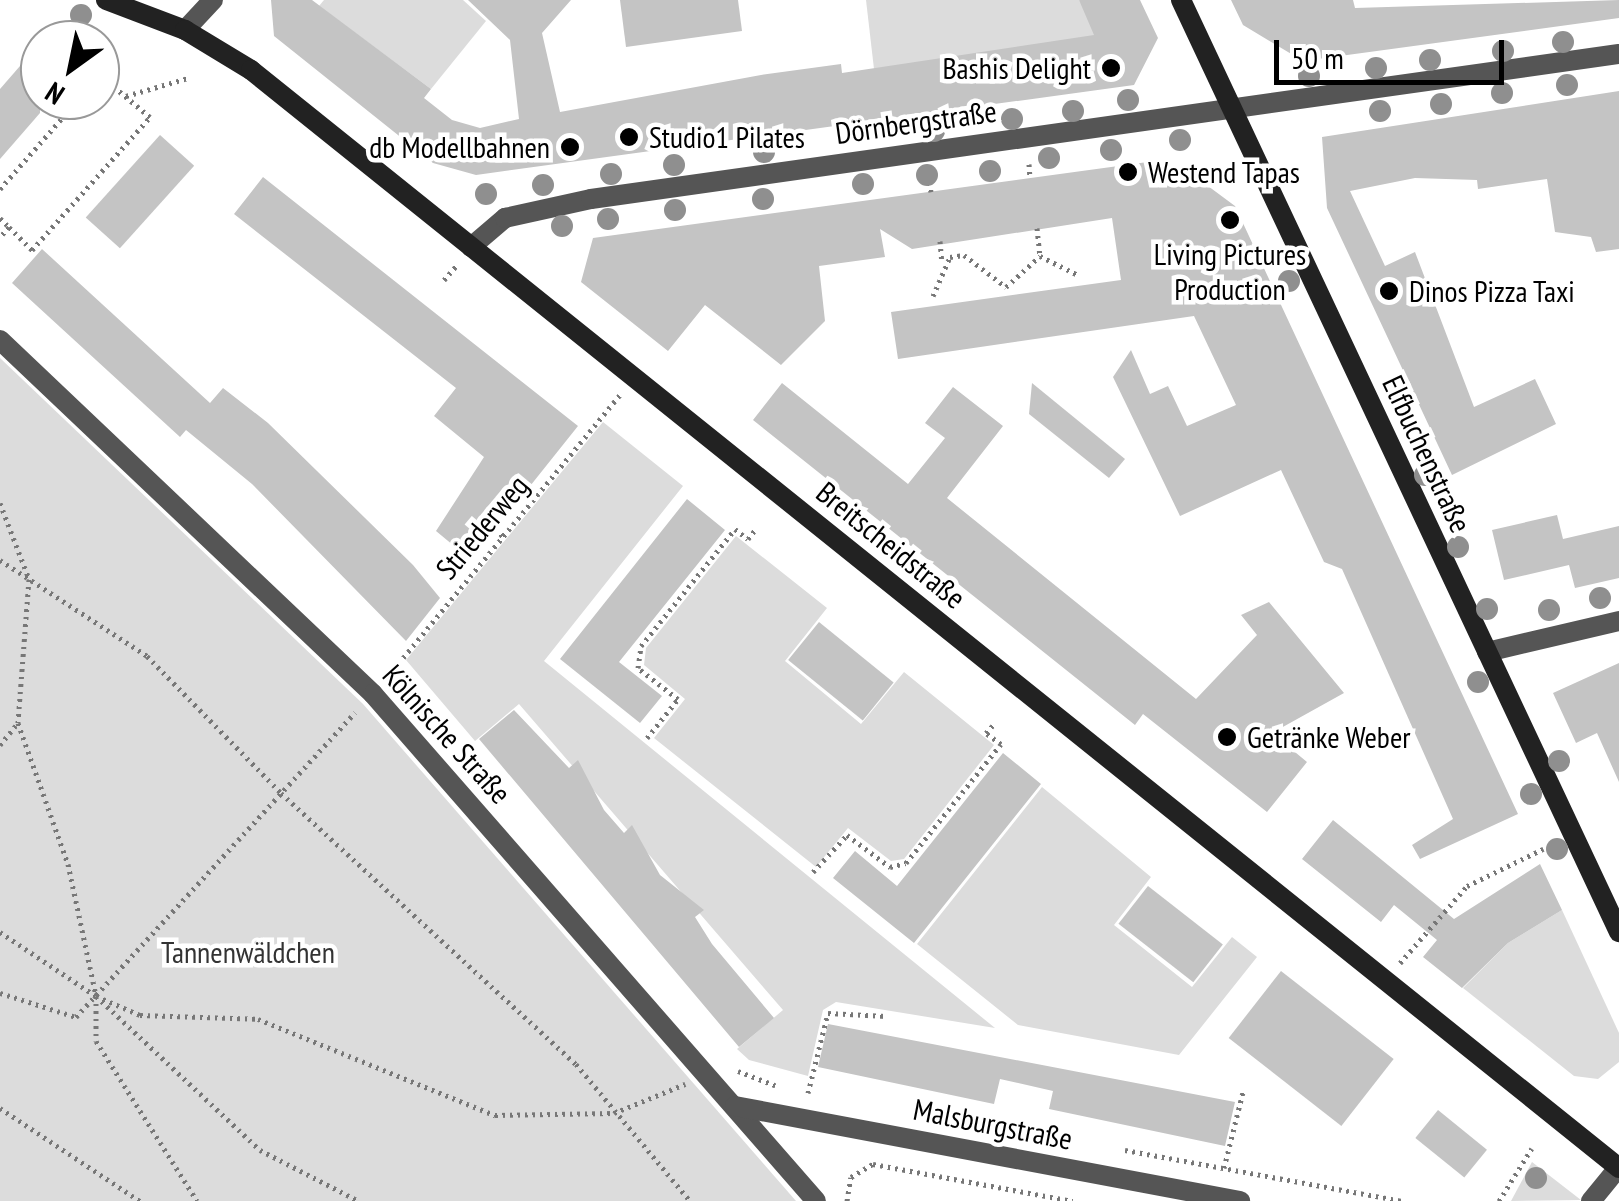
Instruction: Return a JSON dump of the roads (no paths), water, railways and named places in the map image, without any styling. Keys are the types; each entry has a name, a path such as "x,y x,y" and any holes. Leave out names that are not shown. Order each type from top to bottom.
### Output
{"main road":[{"name":"Breitscheidstraße","path":"106,0 185,30 251,70 1619,1168"},
{"name":"Elfbuchenstraße","path":"1181,0 1619,932"}],"street":[{"path":"185,30 213,0"},
{"name":"Dörnbergstraße","path":"471,247 527,210 1619,54"},
{"name":"Kölnische Straße","path":"0,340 373,694 816,1201"},
{"path":"1487,652 1619,621"},
{"name":"Malsburgstraße","path":"734,1106 1240,1201"},
{"path":"1591,1201 1619,1168"}],"place":[{"name":"Bashis Delight","path":"1111,68"},
{"name":"Studio1 Pilates","path":"629,137"},
{"name":"db Modellbahnen","path":"570,147"},
{"name":"Westend Tapas","path":"1128,172"},
{"name":"Living Pictures Production","path":"1230,220"},
{"name":"Dinos Pizza Taxi","path":"1389,291"},
{"name":"Getränke Weber","path":"1227,737"}],"park label":[{"name":"Tannenwäldchen","path":"248,952"}]}
